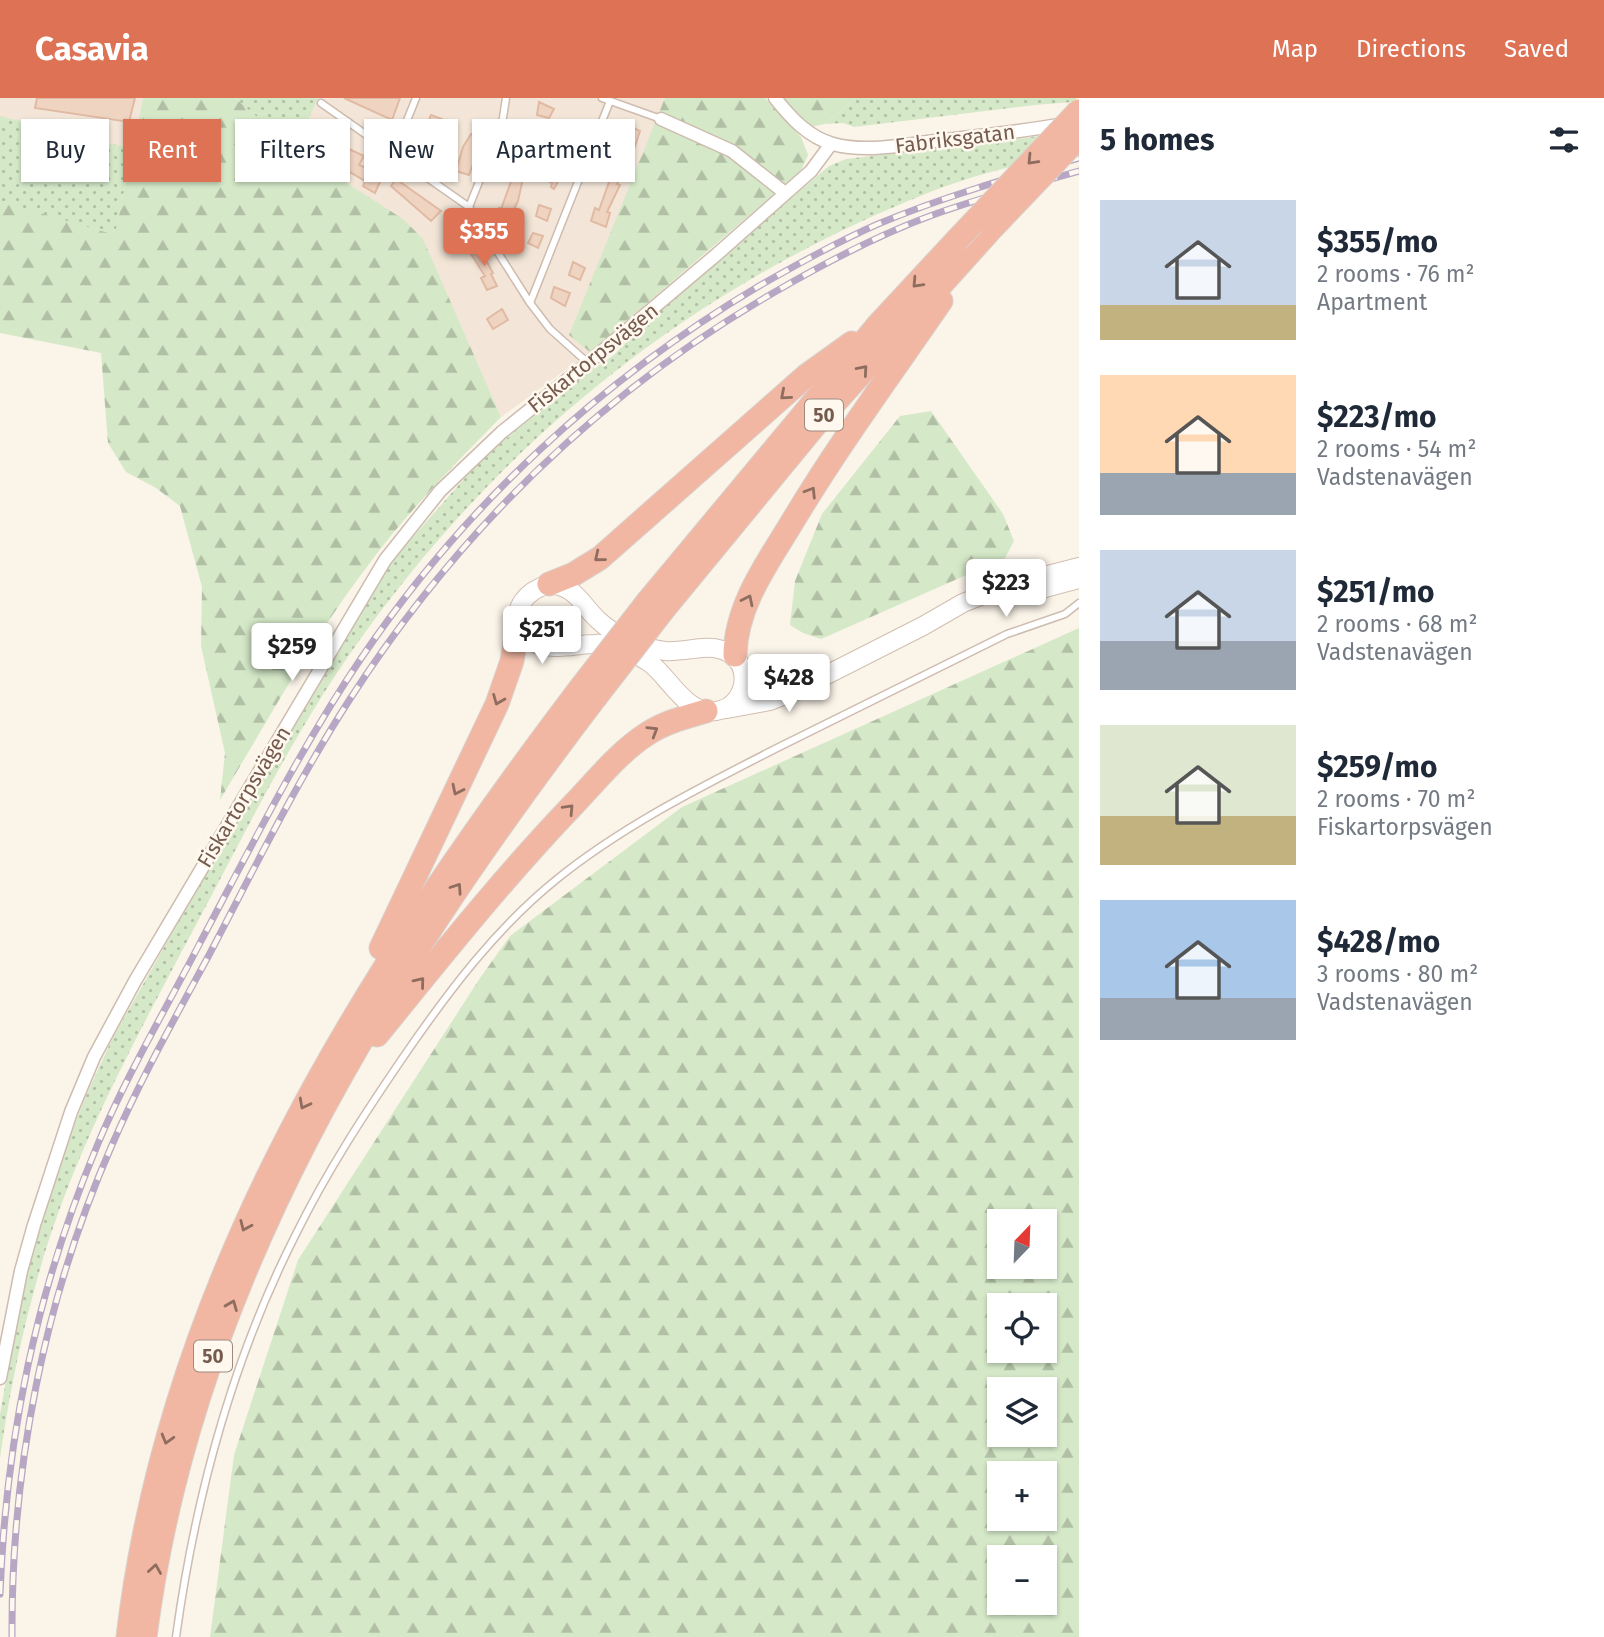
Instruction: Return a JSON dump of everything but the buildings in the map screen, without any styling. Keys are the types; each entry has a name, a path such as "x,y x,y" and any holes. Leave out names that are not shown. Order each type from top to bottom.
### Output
{"highway":[{"name":"50","path":"128,1637 132,1600 149,1511 162,1457 189,1371 244,1228 289,1133 385,965 441,879 878,325 1079,111"},
{"name":"50","path":"656,605 993,226 1079,136"},
{"name":"50","path":"739,661 735,640 740,615 775,550 827,466 993,226"},
{"path":"549,584 574,574 600,558 806,376 878,325"},
{"path":"337,1045 497,705 512,661 518,623"},
{"name":"50","path":"145,1637 166,1513 204,1378 260,1236 289,1172 331,1091 387,994 538,774 587,694"},
{"path":"331,1091 491,896 620,755 662,725 717,710"}],"main road":[{"path":"834,670 774,679 756,675 719,649 665,651 610,630 572,591 562,586 549,584 531,592 523,601 519,612 518,623 523,634 540,645 551,648 596,643 629,651 648,662 686,700 717,710 770,701 795,691 963,603 1006,586 1079,568"},
{"path":"923,626 1079,579"},
{"path":"717,710 740,692 743,684 739,661"}],"street":[{"path":"775,98 794,121 831,144"},
{"path":"661,119 732,151 785,193"},
{"name":"Fabriksgatan","path":"831,144 863,148 884,147 1079,122"},
{"name":"Fiskartorpsvägen","path":"0,1378 21,1271 48,1178 94,1057 135,981 385,560 440,491 467,464 502,432 660,303 811,170 831,144"}],"lane":[{"path":"408,119 416,98"},
{"path":"469,207 502,124 506,98"},
{"path":"601,98 661,119"},
{"path":"530,303 610,101"},
{"path":"321,103 364,132"},
{"path":"434,182 469,207 530,303 550,329 588,363"},
{"path":"176,1637 202,1489 236,1384 275,1278 313,1200 364,1115 418,1037 499,933 559,877 665,805 1007,634 1065,614 1079,603"}],"shaded area":[{"path":"0,98 143,98 139,119 123,119 123,182 126,182 115,235 0,201"},
{"path":"318,98 737,98 699,132 590,352 501,417 422,239 341,182 350,182 350,119 309,119"}],"green space":[{"path":"143,98 235,98 259,119 235,119 235,182 345,182 403,219 423,239 501,417 420,502 353,585 294,676 220,800 225,753 201,646 202,587 180,506 156,488 126,472 108,443 101,353 0,333 0,201 115,235 126,182 221,182 221,119 139,119"},
{"path":"235,98 318,98 309,119 259,119"},
{"path":"665,98 765,98 801,137 808,155 801,171 590,352 569,335 631,182 635,182 635,172"},
{"path":"780,98 856,98 825,124 810,127"},
{"path":"856,98 1077,98 1073,102 854,127 843,123 825,124"},
{"path":"0,116 21,121 21,182 109,182 109,143 123,147 123,182 126,182 115,235 0,203"},
{"path":"1079,129 1079,151 980,175 923,195 838,233 756,276 679,325 605,380 536,439 471,504 410,573 332,680 291,747 105,1102 84,1148 48,1242 19,1353 0,1458 0,1414 32,1255 60,1161 86,1096 112,1039 183,914 358,612 398,554 478,463 569,385 614,355 641,326 829,166 846,159"},
{"path":"931,411 1003,514 1014,541 1005,558 821,639 790,625 795,581 822,514 900,416"},
{"path":"1079,628 1079,1637 210,1637 234,1455 298,1260 480,978 510,936 682,807"}],"railway":[{"path":"0,1594 9,1478 28,1366 57,1256 97,1146 133,1068 298,761 362,657 402,601 445,548 540,450 645,362 701,323 759,286 878,224 977,188 1079,158"},
{"path":"12,1637 13,1574 25,1448 50,1324 88,1203 146,1073 276,826 350,699 392,637 438,578 537,470 591,421 649,375 709,333 773,293 890,232 967,203 1079,171"}]}
